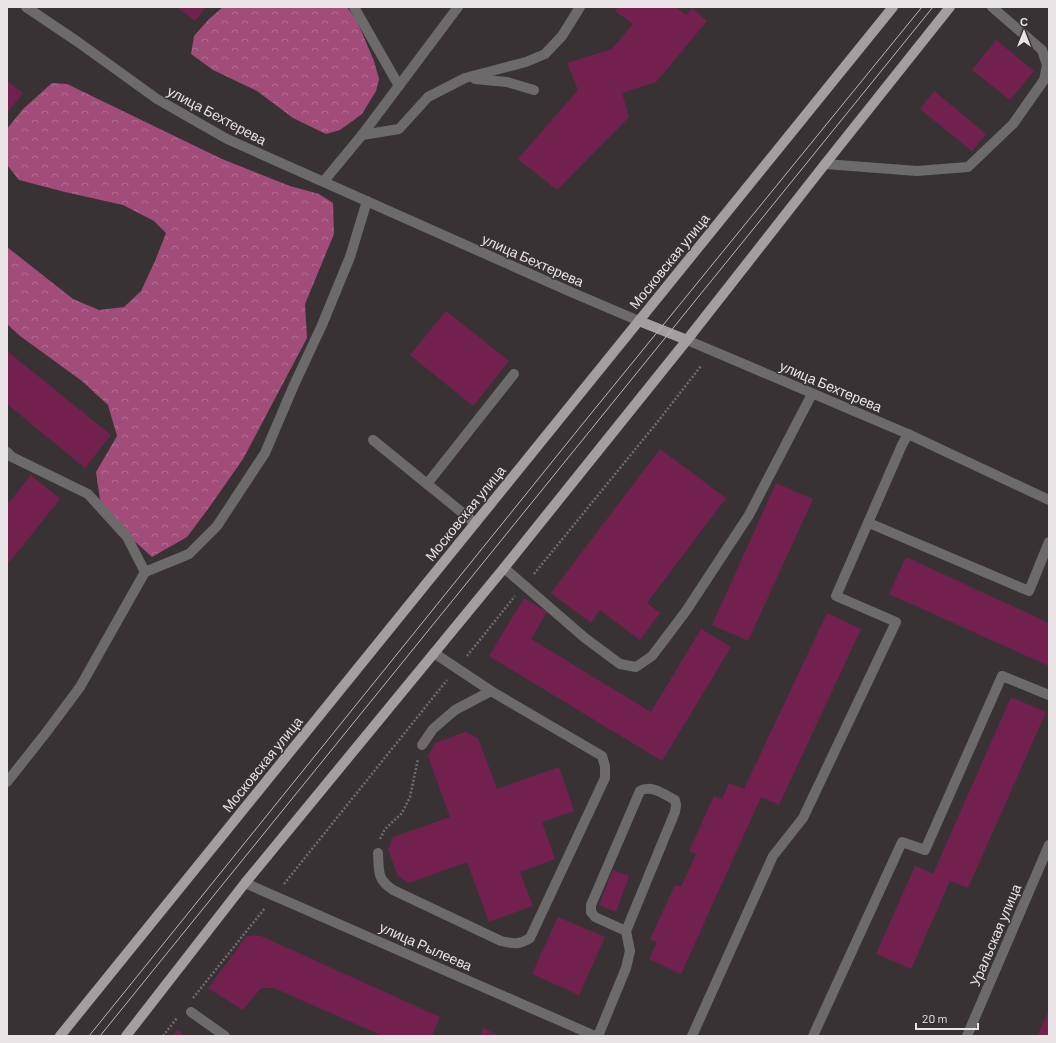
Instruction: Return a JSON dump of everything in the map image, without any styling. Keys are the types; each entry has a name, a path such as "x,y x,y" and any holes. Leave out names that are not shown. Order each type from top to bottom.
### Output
{"main road":[{"name":"Московская улица","path":"60,1036 893,7"},
{"path":"126,1036 245,883 504,568 687,340 950,7"},
{"name":"улица Бехтерева","path":"639,321 687,340"}],"street":[{"name":"улица Бехтерева","path":"26,7 78,42 157,99 227,139 639,321"},
{"path":"354,7 399,86"},
{"path":"324,181 362,135 458,7"},
{"path":"362,135 399,129 428,97 465,78 526,62 545,54 562,36 580,7"},
{"path":"825,164 917,171 968,167 1013,124 1044,80 1047,66 1042,50 992,7"},
{"path":"465,78 507,82 534,90"},
{"path":"7,782 46,734 80,687 145,572 189,554 217,526 265,453 322,325 350,257 367,201"},
{"name":"улица Бехтерева","path":"687,340 908,434 1049,500"},
{"path":"427,484 514,374"},
{"path":"504,568 585,638 620,664 636,667 652,656 682,616 749,515 812,394"},
{"path":"692,1036 773,856 804,818 896,622 836,596 908,434"},
{"path":"373,440 475,523"},
{"path":"9,457 88,494 127,537 145,572"},
{"path":"869,523 1029,591 1049,542"},
{"path":"378,854 379,870 383,883 393,890 501,941 522,943 530,938 605,778 605,766 602,756 491,691 434,653"},
{"path":"813,1036 902,842 925,850 1002,676 1049,695"},
{"path":"422,746 433,729 455,710 491,691"},
{"path":"596,1036 626,968 630,951 626,931 675,812 675,800 651,788 644,788 640,791 592,905 591,912 595,917 626,931"},
{"name":"Уральская улица","path":"967,1036 1049,845"},
{"name":"улица Рылеева","path":"245,883 596,1036"},
{"path":"191,1012 225,1036"}],"path":[{"path":"192,999 701,366"},
{"path":"378,854 379,840 382,834 385,829 402,813 410,797 422,746"},
{"path":"163,1036 177,1018"}],"green space":[{"path":"223,7 347,7 357,21 374,61 379,79 376,91 362,114 340,130 326,134 293,118 257,91 213,70 191,54 194,36 209,19"},
{"path":"52,83 67,84 222,159 290,186 319,194 333,203 334,234 305,304 307,338 243,459 208,509 187,537 152,557 130,537 100,500 96,472 117,436 108,405 82,381 20,336 7,324 7,247 73,299 99,310 124,307 141,291 166,233 154,221 123,205 19,180 7,165 7,129 23,109"}],"building":[{"path":"177,7 206,7 195,21"},
{"path":"618,7 675,7 686,15 692,8 707,21 656,82 622,93 629,117 557,190 518,159 578,90 567,63 612,49 633,24 615,11"},
{"path":"996,40 1034,71 1010,100 972,70"},
{"path":"7,81 23,93 7,113"},
{"path":"934,91 986,134 972,151 920,109"},
{"path":"446,311 509,361 473,406 410,355"},
{"path":"7,351 111,435 85,468 7,404"},
{"path":"660,449 726,498 647,603 660,613 640,640 600,610 591,623 551,593"},
{"path":"31,475 60,499 7,565 7,505"},
{"path":"776,483 813,499 748,641 712,625"},
{"path":"906,557 1049,623 1049,666 889,594"},
{"path":"524,598 547,612 531,639 651,712 701,629 731,647 662,761 489,656"},
{"path":"827,613 861,629 779,805 761,797 681,974 649,959 657,942 650,939 675,885 681,887 696,854 689,851 714,796 722,799 729,783 744,789"},
{"path":"1011,697 1046,712 968,888 950,881 911,969 876,954 915,866 933,874"},
{"path":"465,732 478,738 497,789 559,767 574,811 542,822 555,859 520,872 533,906 489,922 467,862 409,883 398,876 388,849 393,837 450,817 428,756 435,743"},
{"path":"613,870 629,876 616,912 599,905"},
{"path":"558,917 605,937 579,995 532,974"},
{"path":"247,936 261,936 440,1017 432,1036 383,1036 274,988 261,988 243,1010 208,988"},
{"path":"1049,1010 1049,1036 1037,1036"},
{"path":"483,1028 499,1036 480,1036"},
{"path":"177,1030 185,1036 172,1036"}],"tram line":[{"path":"89,1036 589,416 922,7"},
{"path":"100,1036 933,7"}]}
